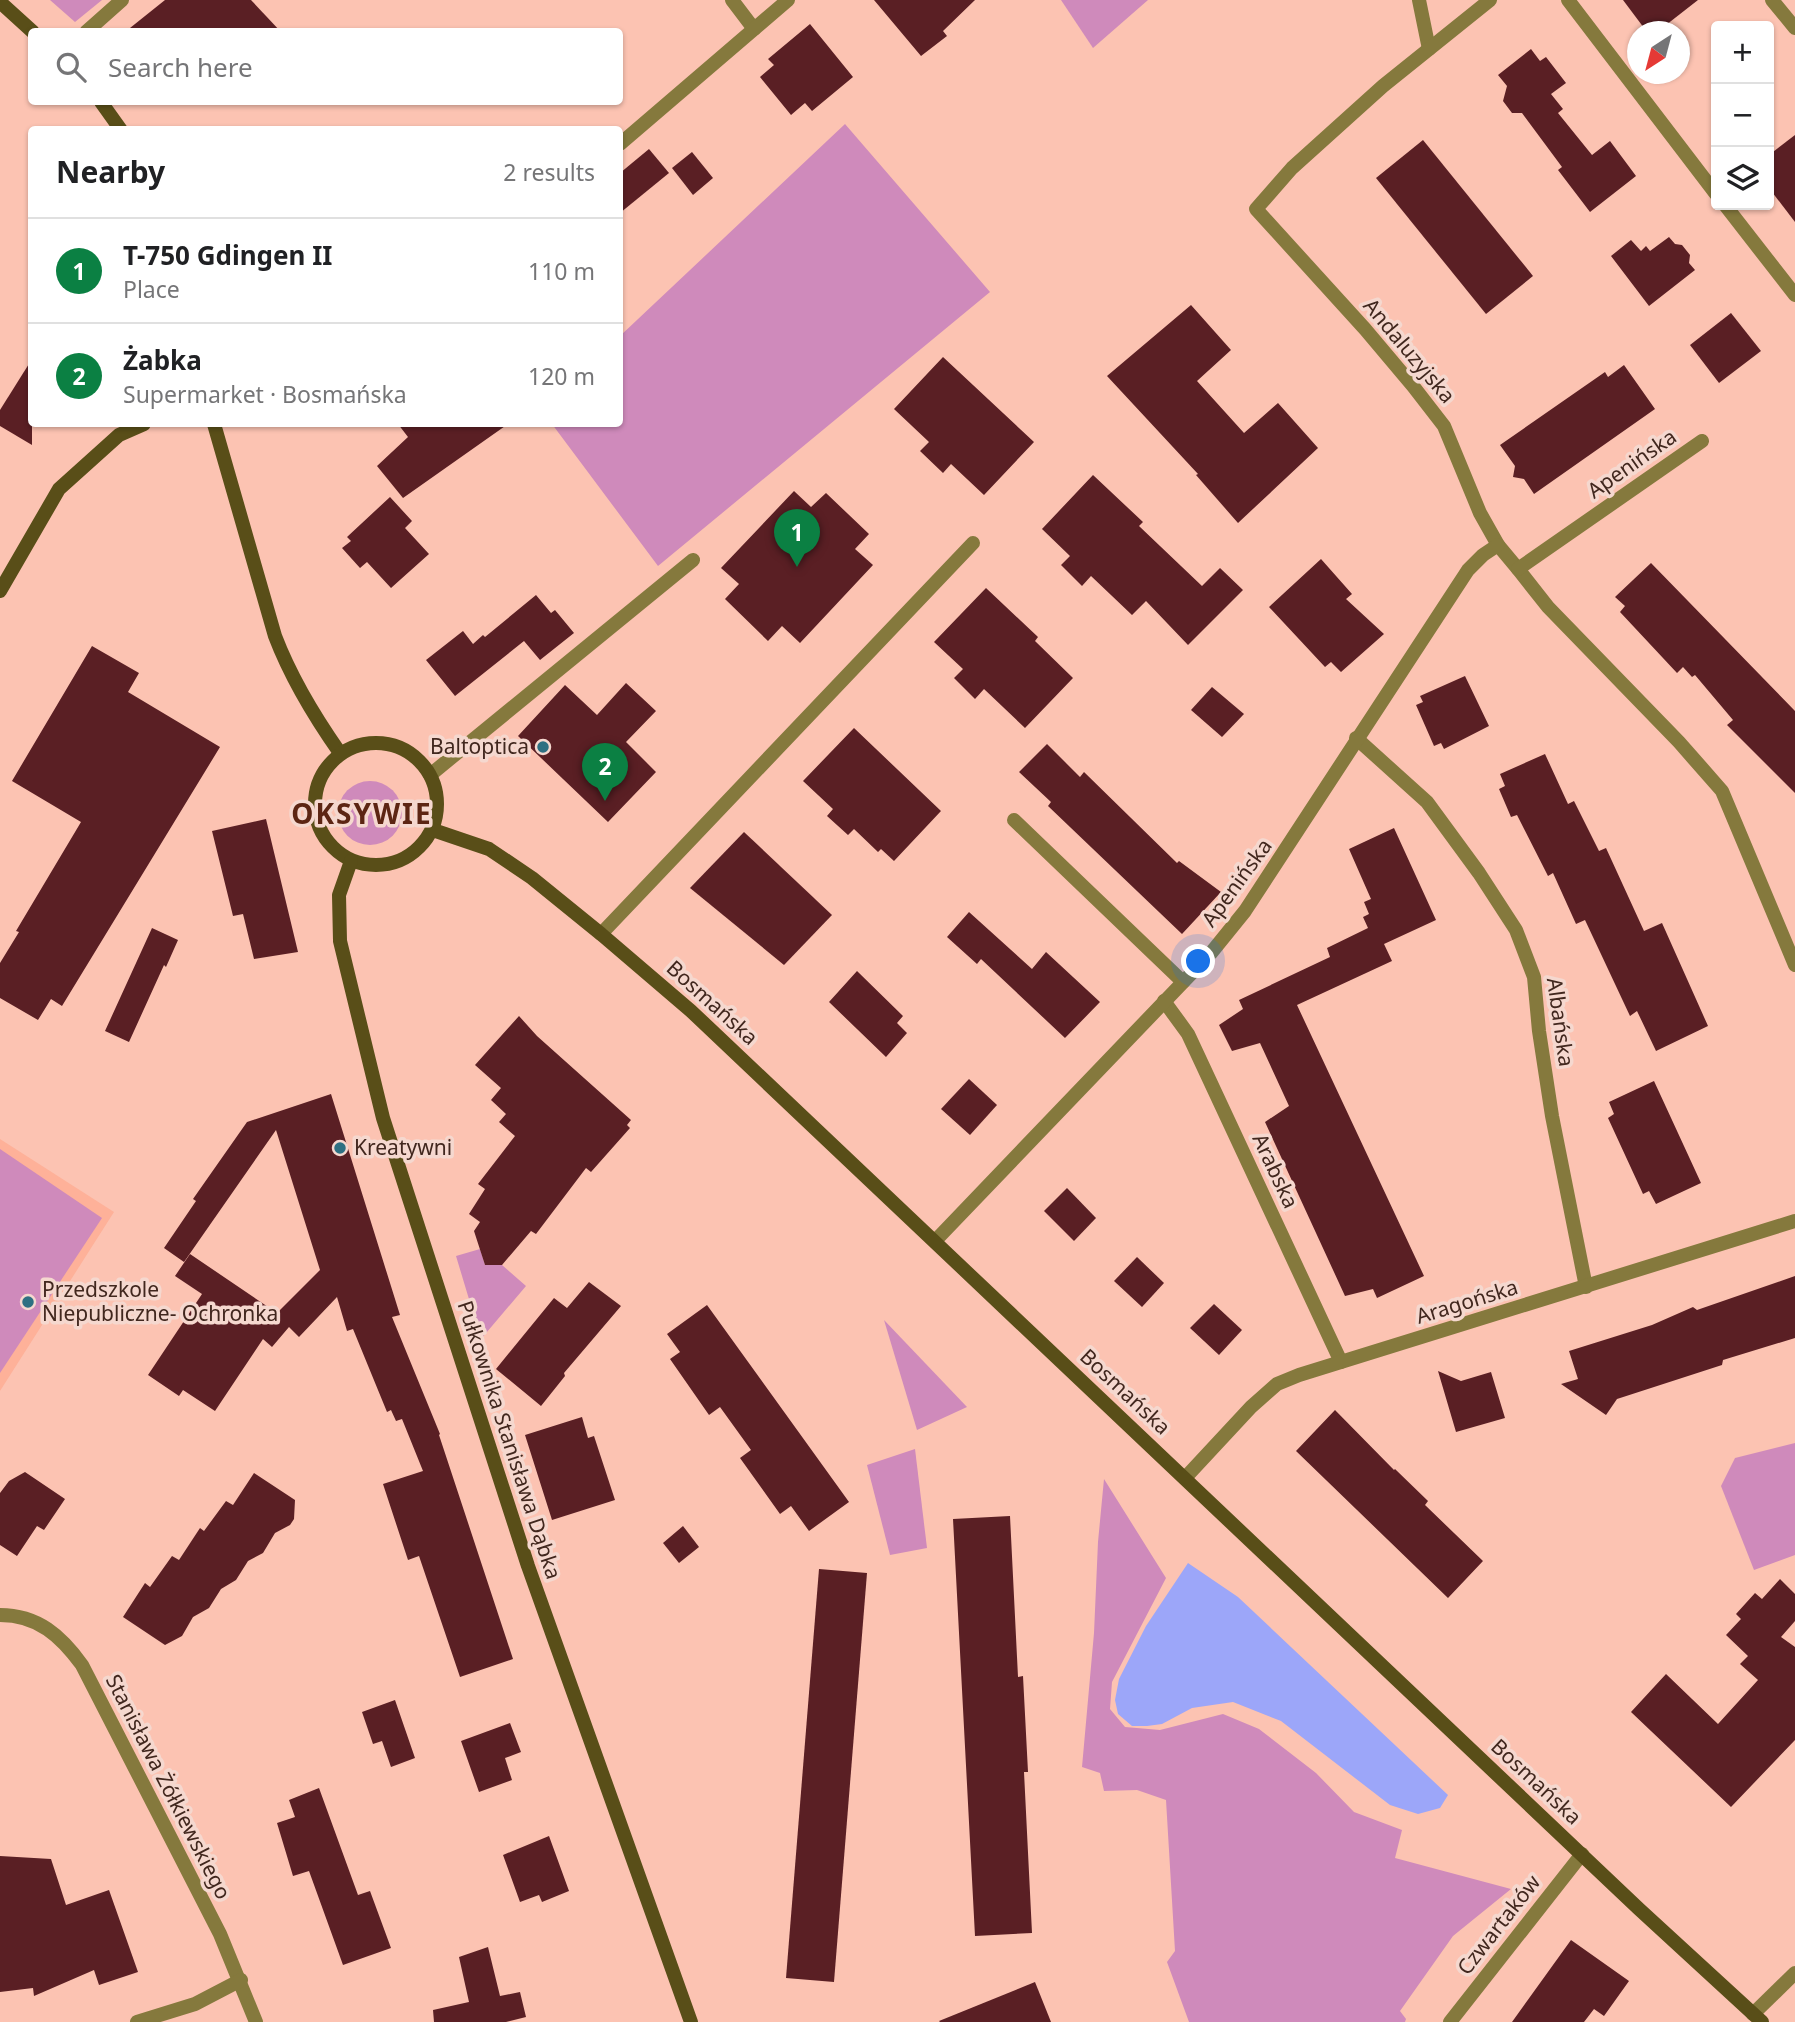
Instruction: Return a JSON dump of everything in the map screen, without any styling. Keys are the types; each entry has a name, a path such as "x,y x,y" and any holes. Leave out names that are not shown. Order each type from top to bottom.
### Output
{"street":[{"path":"90,28 122,0"},
{"path":"732,0 754,29"},
{"path":"623,141 788,0"},
{"path":"1419,0 1429,49"},
{"name":"Andaluzyjska","path":"1490,0 1383,86 1292,167 1256,209 1365,329 1444,426 1480,513 1498,545 1517,569 1548,607 1679,742 1722,791 1795,965"},
{"path":"1568,0 1711,187"},
{"path":"1772,0 1795,28"},
{"path":"0,2 29,28"},
{"path":"103,105 118,126"},
{"path":"1729,210 1795,295"},
{"path":"0,591 59,489 119,435 137,427"},
{"path":"215,427 275,636 287,667 340,753"},
{"name":"Apenińska","path":"1517,569 1702,441"},
{"path":"601,934 973,543"},
{"name":"Apenińska","path":"935,1241 1211,953 1245,911 1468,570 1498,545"},
{"path":"430,775 693,560"},
{"name":"Albańska","path":"1356,738 1427,802 1479,873 1516,930 1534,977 1552,1116 1586,1287"},
{"path":"384,742 406,749 423,764 430,775 435,784 433,830 419,849 398,862 375,866 351,861 336,851 323,837 316,820 314,801 326,766 340,753 361,744 384,742"},
{"path":"1014,820 1183,982"},
{"name":"Bosmańska","path":"433,830 489,849 532,878 696,1016 1757,2018"},
{"name":"Pułkownika Stanisława Dąbka","path":"351,861 339,895 340,941 383,1118 528,1566 691,2022"},
{"name":"Arabska","path":"1164,1001 1188,1034 1341,1362"},
{"name":"Aragońska","path":"1185,1478 1251,1407 1277,1384 1795,1222"},
{"name":"Stanisława Żółkiewskiego","path":"0,1615 42,1623 65,1643 82,1665 140,1775 241,1980 256,2022"},
{"name":"Czwartaków","path":"1450,2022 1582,1854"},
{"path":"1757,2018 1795,1973"},
{"path":"138,2022 195,2004 241,1980"}],"shaded area":[{"path":"50,0 102,0 75,22"},
{"path":"1061,0 1148,0 1093,48"},
{"path":"845,124 990,292 658,566 554,427 623,427 623,333"},
{"path":"370,781 382,783 393,790 400,801 400,825 393,836 382,843 370,845 358,843 347,836 340,825 338,813 340,801 347,790 358,783"},
{"name":"Przedszkole Niepubliczne- Ochronka","path":"0,1139 114,1212 0,1391"},
{"name":"Przedszkole Niepubliczne- Ochronka","path":"0,1149 102,1218 0,1373"},
{"path":"480,1249 485,1265 502,1265 526,1286 481,1339 456,1256"},
{"path":"884,1320 967,1407 917,1430"},
{"path":"1795,1443 1795,1555 1754,1570 1721,1486 1735,1458"},
{"path":"915,1449 927,1548 890,1555 867,1465"},
{"path":"1104,1479 1166,1578 1112,1682 1110,1709 1125,1727 1160,1730 1223,1714 1259,1729 1316,1773 1354,1812 1402,1830 1395,1858 1511,1889 1453,1936 1400,2011 1406,2019 1405,2022 1189,2022 1167,1962 1175,1951 1166,1800 1137,1790 1104,1791 1100,1773 1082,1767"}],"water":[{"path":"1188,1563 1238,1597 1448,1795 1440,1808 1418,1814 1390,1805 1281,1721 1233,1702 1192,1708 1162,1724 1147,1726 1132,1726 1118,1714 1115,1700 1119,1679 1146,1626"}],"building":[{"path":"165,0 251,0 277,28 130,28"},
{"path":"874,0 975,0 943,31 947,36 921,56"},
{"path":"1623,0 1698,0 1671,21 1639,21"},
{"path":"810,24 853,77 812,111 805,103 791,115 760,77 774,65 768,59"},
{"path":"1531,49 1540,61 1546,57 1566,83 1551,94 1563,109 1558,113 1592,155 1610,141 1636,176 1590,212 1558,170 1562,167 1522,113 1512,113 1503,101 1507,86 1498,75"},
{"path":"1795,135 1795,222 1774,195 1774,151"},
{"path":"1423,140 1533,276 1486,314 1376,178"},
{"path":"649,149 669,173 623,211 623,171"},
{"path":"692,152 713,178 693,195 672,168"},
{"path":"1669,237 1675,244 1682,245 1690,255 1689,263 1695,270 1649,306 1611,256 1631,240 1641,251 1646,246 1650,251"},
{"path":"1191,305 1231,350 1197,381 1244,433 1278,403 1318,448 1238,523 1196,475 1198,474 1107,376"},
{"path":"1731,313 1761,351 1719,383 1690,345"},
{"path":"943,357 1034,442 984,495 951,464 943,473 920,451 929,442 894,409"},
{"path":"28,365 28,427 32,427 32,445 0,426 0,410"},
{"path":"1624,365 1655,409 1534,494 1524,479 1513,477 1515,466 1500,445 1605,372 1608,377"},
{"path":"400,427 504,427 403,498 377,466 408,437"},
{"path":"1093,475 1143,522 1139,526 1202,586 1220,568 1243,590 1188,645 1146,601 1132,615 1091,576 1082,586 1061,565 1070,556 1042,529"},
{"path":"794,491 811,507 826,493 869,534 855,549 873,565 800,643 782,626 768,641 725,599 739,584 721,568"},
{"path":"390,497 412,521 405,528 429,554 391,588 367,562 360,568 342,548 351,541 347,537"},
{"path":"1321,559 1352,594 1346,599 1384,634 1341,672 1331,662 1325,667 1269,607"},
{"path":"1651,563 1795,711 1795,793 1727,725 1733,720 1695,675 1692,677 1683,667 1677,673 1620,612 1625,606 1615,597"},
{"path":"986,588 1038,637 1035,641 1073,678 1025,728 984,689 975,699 954,678 963,669 934,642"},
{"path":"536,595 551,613 555,610 574,633 540,660 524,641 455,696 426,660 463,631 473,644 483,635 485,637"},
{"path":"92,646 139,673 128,692 220,747 62,1006 51,999 38,1020 0,998 0,963 81,822 12,781"},
{"path":"1465,676 1489,726 1444,749 1441,743 1434,746 1416,705 1423,702 1420,696"},
{"path":"626,683 656,711 626,742 656,772 608,822 518,736 565,685 597,715"},
{"path":"1212,687 1244,714 1222,737 1191,710"},
{"path":"854,728 941,811 894,861 881,849 878,852 854,829 848,835 827,816 833,809 803,781"},
{"path":"1047,744 1080,777 1084,772 1177,863 1179,861 1221,892 1182,934 1048,806 1051,802 1019,772"},
{"path":"1545,754 1568,804 1574,801 1599,851 1606,848 1644,931 1662,923 1708,1026 1656,1051 1637,1011 1630,1016 1585,920 1576,924 1553,873 1548,876 1517,815 1511,817 1499,789 1505,786 1500,774"},
{"path":"266,819 298,952 254,959 243,914 233,916 212,831"},
{"path":"1394,828 1436,920 1384,944 1392,961 1297,1005 1424,1276 1377,1298 1373,1289 1345,1296 1265,1122 1289,1106 1260,1043 1232,1051 1219,1025 1243,1009 1239,1000 1330,957 1327,948 1368,928 1363,917 1369,914 1364,902 1371,899 1349,849"},
{"path":"744,832 832,915 784,965 690,888"},
{"path":"969,912 1032,969 1046,952 1100,1002 1065,1038 981,959 977,964 947,937"},
{"path":"152,928 178,940 129,1042 105,1031"},
{"path":"857,971 903,1016 897,1023 907,1033 886,1057 829,1002"},
{"path":"519,1016 537,1036 631,1120 627,1125 630,1128 591,1172 586,1168 536,1234 531,1231 502,1265 485,1265 474,1231 480,1222 469,1214 485,1189 478,1184 515,1136 499,1122 506,1114 491,1100 501,1088 475,1065"},
{"path":"969,1079 997,1105 970,1135 941,1109"},
{"path":"1654,1081 1701,1183 1656,1204 1649,1191 1643,1194 1608,1118 1614,1114 1609,1102"},
{"path":"331,1094 400,1315 392,1317 440,1434 513,1659 460,1677 419,1556 408,1560 383,1484 423,1471 402,1419 396,1421 391,1410 387,1412 353,1329 347,1331 337,1297 299,1337 289,1327 272,1347 263,1339 215,1411 183,1390 179,1396 148,1375 202,1294 175,1276 190,1254 277,1313 320,1270 276,1130 184,1262 164,1248 196,1201 193,1199 247,1122"},
{"path":"1067,1188 1096,1218 1074,1241 1044,1211"},
{"path":"1137,1257 1164,1283 1142,1307 1114,1281"},
{"path":"1795,1276 1795,1338 1723,1360 1722,1365 1617,1399 1606,1415 1561,1384 1578,1379 1569,1351 1652,1325 1693,1307 1697,1310"},
{"path":"589,1282 621,1306 564,1373 565,1376 541,1406 496,1369 554,1298 567,1308"},
{"path":"1214,1304 1242,1330 1219,1355 1190,1328"},
{"path":"707,1305 849,1502 809,1531 791,1506 780,1514 740,1458 751,1450 720,1407 709,1415 670,1359 680,1352 667,1334"},
{"path":"1438,1371 1461,1381 1491,1372 1505,1418 1456,1432"},
{"path":"1335,1410 1428,1501 1425,1505 1483,1561 1448,1598 1296,1451"},
{"path":"582,1417 588,1438 594,1436 615,1500 552,1520 525,1435"},
{"path":"25,1472 65,1499 44,1530 37,1526 17,1556 0,1545 0,1493 9,1481"},
{"path":"254,1473 295,1500 294,1519 290,1525 275,1533 263,1553 248,1561 236,1580 221,1589 209,1608 193,1617 182,1636 165,1645 123,1617 145,1583 150,1587 172,1556 179,1560 200,1528 204,1531 226,1501 233,1505"},
{"path":"1010,1516 1018,1677 1023,1676 1028,1772 1024,1772 1032,1933 975,1936 953,1519"},
{"path":"683,1526 699,1547 679,1563 663,1543"},
{"path":"819,1569 867,1573 834,1982 786,1978"},
{"path":"1780,1579 1795,1594 1795,1621 1781,1637 1795,1647 1795,1740 1731,1807 1631,1712 1666,1674 1718,1724 1758,1680 1740,1664 1748,1656 1726,1635 1741,1619 1736,1614 1755,1593 1762,1599"},
{"path":"395,1700 415,1758 391,1767 382,1741 373,1744 362,1712"},
{"path":"510,1723 521,1752 505,1758 512,1780 479,1792 461,1741"},
{"path":"319,1788 358,1895 370,1891 391,1948 343,1965 309,1871 293,1876 277,1823 295,1817 289,1800"},
{"path":"549,1836 569,1891 542,1902 539,1895 520,1902 503,1855"},
{"path":"0,1856 51,1859 66,1905 109,1890 138,1972 99,1985 94,1970 34,1996 33,1988 0,1992"},
{"path":"1571,1940 1629,1981 1604,2016 1594,2009 1584,2022 1512,2022"},
{"path":"488,1947 500,1996 520,1992 526,2017 506,2022 434,2022 433,2010 469,2002 459,1957"},
{"path":"1035,1982 1051,2022 939,2021"}],"place":[{"name":"T-750 Gdingen II","path":"797,567"},
{"name":"Baltoptica","path":"543,747"},
{"name":"Żabka","path":"605,801"},
{"name":"Kreatywni","path":"340,1148"},
{"name":"Przedszkole Niepubliczne- Ochronka","path":"28,1302"}],"district":[{"name":"OKSYWIE","path":"362,814"}]}
